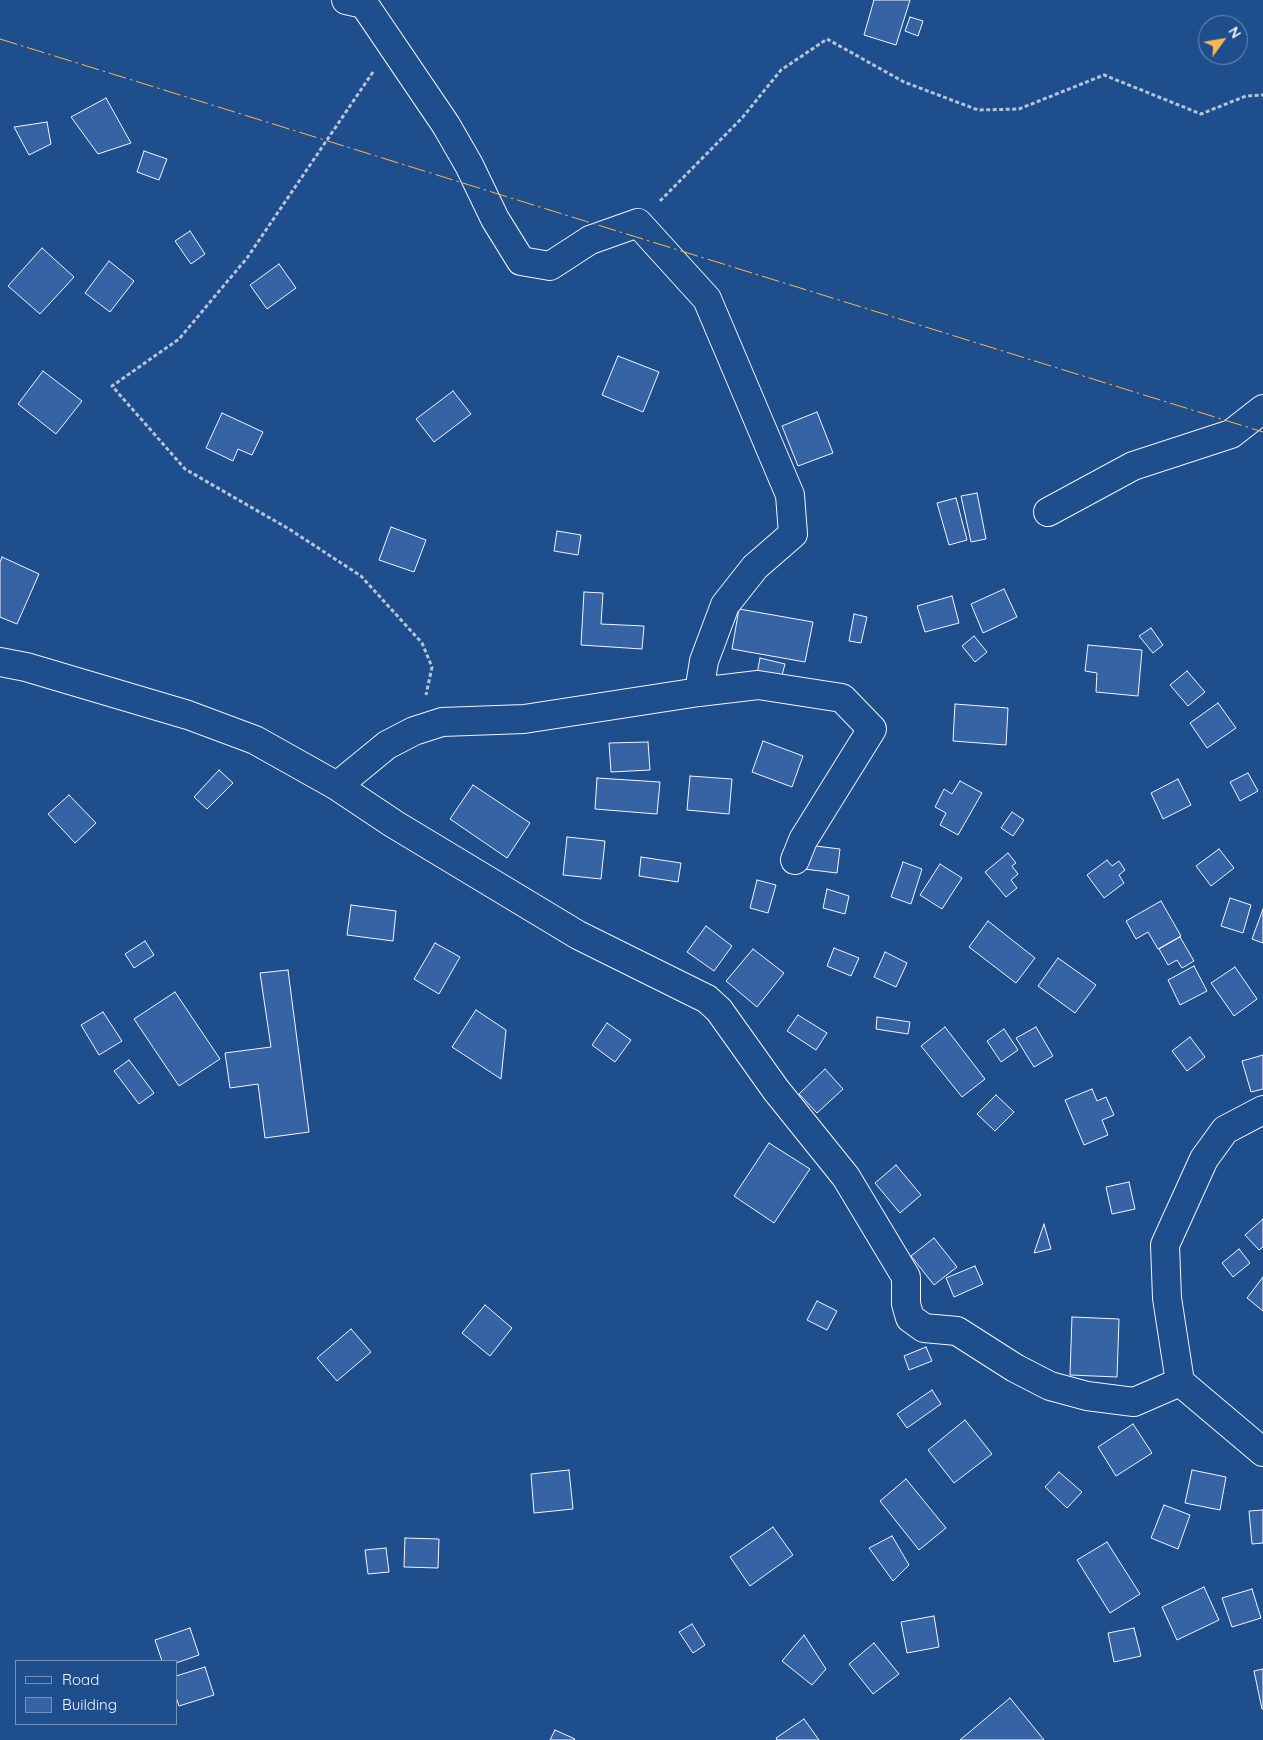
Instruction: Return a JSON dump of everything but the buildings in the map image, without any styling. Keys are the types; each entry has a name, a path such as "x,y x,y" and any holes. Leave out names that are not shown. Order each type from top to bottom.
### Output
{"street":[{"path":"346,0 364,4 446,125 469,165 495,219 521,261 550,266 590,240 638,223 707,299 790,495 793,534 755,567 725,605 704,661 700,692"},
{"path":"1048,512 1133,466 1231,434 1263,409"},
{"path":"0,662 188,715 255,740 337,786 394,824 578,935 706,999 719,1010 776,1090 846,1177 906,1276 906,1304 910,1318 924,1328 957,1331 1024,1373 1050,1386 1087,1396 1134,1402 1180,1382"},
{"path":"337,786 387,745 418,730 442,722 524,719 758,685 842,698 872,729 803,840 795,860"},
{"path":"1263,1110 1225,1130 1204,1159 1165,1245 1168,1298 1180,1382 1263,1452"}],"path":[{"path":"638,223 742,118 781,70 827,39 904,82 978,110 1019,109 1104,75 1201,114 1246,96 1263,95"},
{"path":"391,45 247,258 178,339 112,386 185,469 289,529 361,576 422,643 432,667 418,730"}],"power":[{"path":"0,39 1263,432"}]}
